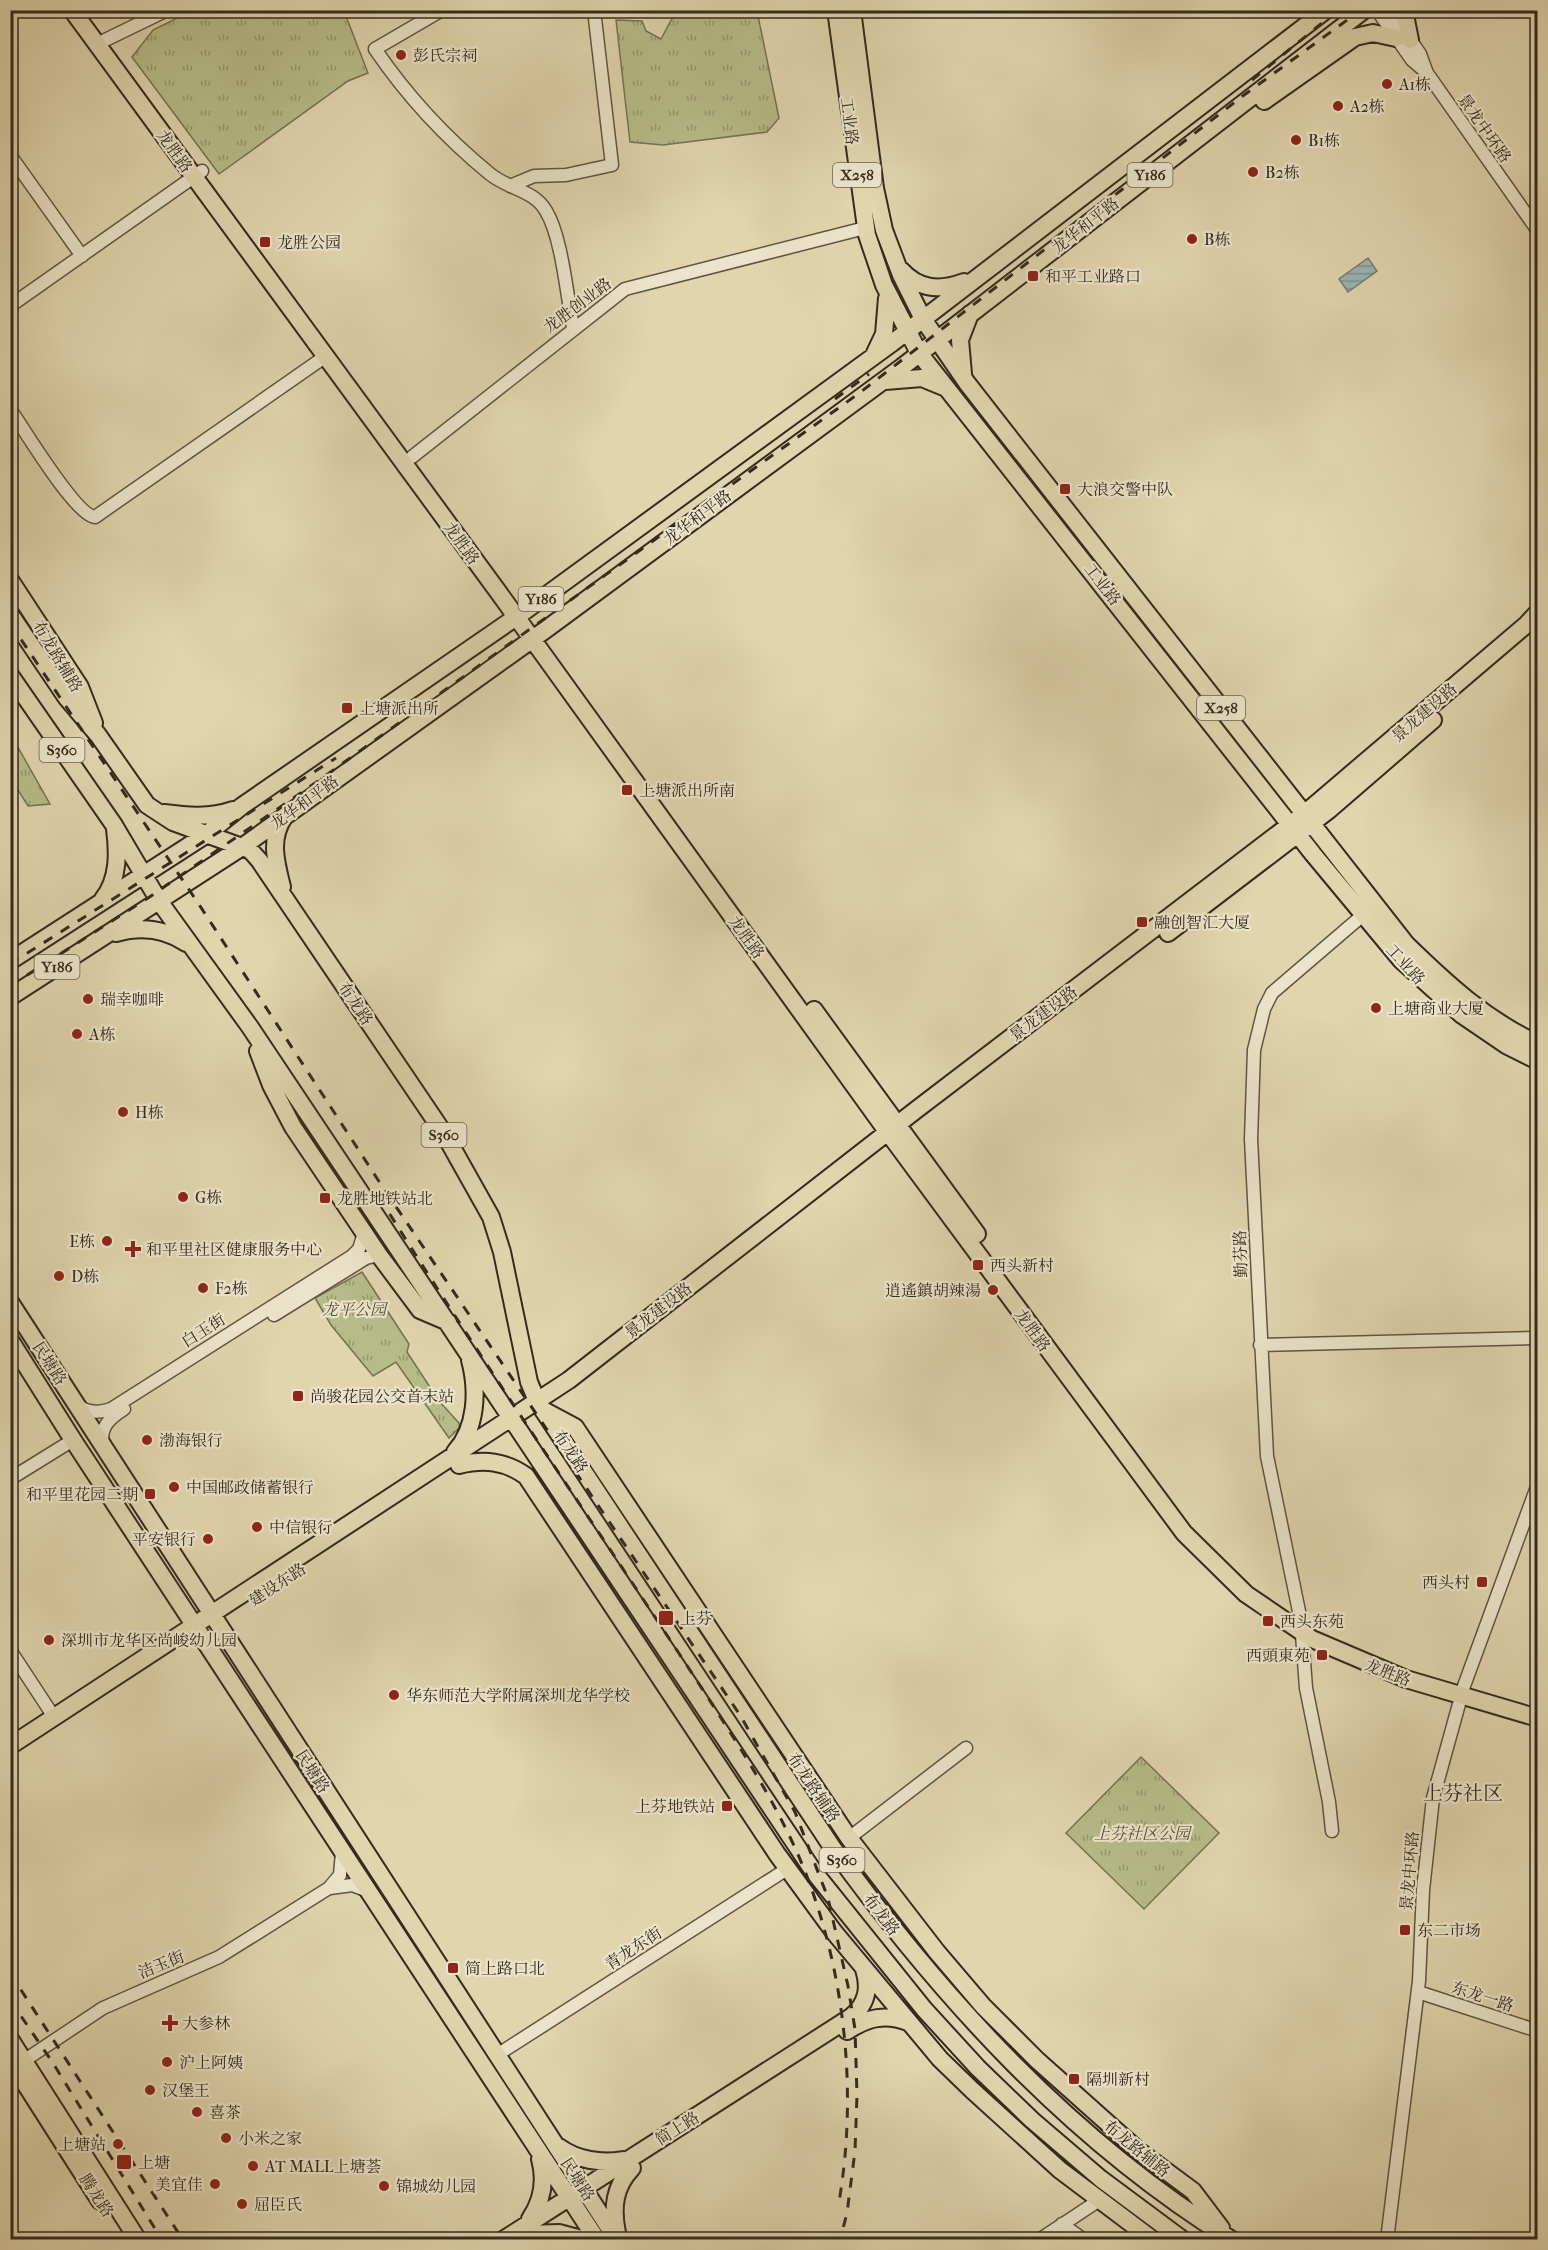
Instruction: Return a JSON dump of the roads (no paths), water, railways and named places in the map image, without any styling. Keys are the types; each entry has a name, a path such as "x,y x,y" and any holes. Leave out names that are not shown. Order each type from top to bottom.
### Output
{"main road":[{"name":"龙胜路","path":"72,10 102,42 326,356 520,614 1170,1515 1223,1575 1261,1606 1383,1671 1538,1708"},
{"name":"龙胜路","path":"85,10 102,42"},
{"name":"工业路","path":"836,10 865,228 884,285 919,353 1301,824 1406,944 1475,1008 1509,1030 1538,1044"},
{"name":"工业路","path":"852,10 879,211 894,259 923,319 936,340 1301,824 1363,915 1401,960 1440,999 1485,1032 1538,1061"},
{"name":"龙华和平路","path":"10,962 207,834 242,806 520,614 907,332 1326,10"},
{"name":"龙华和平路","path":"10,997 242,846 536,636 919,353 1364,10"},
{"path":"1157,169 1208,141 1350,40 1373,33 1403,39 1404,10"},
{"name":"龙胜路","path":"198,174 415,455 520,614"},
{"path":"894,259 909,278 925,287 946,287 976,278"},
{"path":"871,358 878,350 885,328 887,302 884,285"},
{"path":"967,383 960,350 961,334 970,314"},
{"path":"879,383 904,378 922,378 949,391"},
{"name":"布龙路辅路","path":"10,580 80,687 98,735"},
{"name":"景龙建设路","path":"1301,824 1538,612"},
{"name":"布龙路","path":"10,614 66,697 98,735 141,797 154,811 173,822 242,846 259,860 445,1135 491,1218 502,1252 529,1382 540,1406 832,1847 922,1966 968,2019 1076,2124 1128,2166 1229,2238"},
{"name":"景龙建设路","path":"540,1406 569,1380 1301,824 1538,628"},
{"name":"布龙路","path":"10,675 114,825 159,901 250,1027 469,1353 814,1872 924,2009 1032,2120 1101,2179 1184,2240"},
{"path":"154,811 194,816 220,814 242,806"},
{"path":"284,816 279,824 274,845 285,898"},
{"path":"98,904 107,894 115,870 117,841 114,825"},
{"path":"104,937 137,929 151,929 177,937 191,946"},
{"name":"布龙路","path":"250,1027 263,1065 285,1112 379,1255"},
{"path":"379,1255 420,1310 448,1322"},
{"name":"民塘路","path":"10,1302 618,2240"},
{"name":"民塘路","path":"10,1340 73,1440 597,2240"},
{"path":"453,1463 466,1438 472,1419 474,1379 469,1353"},
{"name":"布龙路辅路","path":"540,1406 575,1428 849,1838 894,1899 983,2006 1091,2110 1193,2191 1206,2205 1229,2238"},
{"name":"建设东路","path":"10,1757 216,1617 540,1406"},
{"path":"515,1422 526,1476 787,1869 834,1932 908,2022 972,2090 1098,2201 1153,2240"},
{"path":"453,1463 498,1462 526,1476"},
{"name":"建设东路","path":"10,1746 198,1629"},
{"name":"龙胜路","path":"1462,1691 1538,1718"},
{"path":"711,1717 725,1776"},
{"path":"854,2021 867,1994 864,1968"},
{"path":"854,2021 877,2017 908,2022"},
{"name":"简上路","path":"503,2240 525,2233 586,2191 854,2021"},
{"name":"腾龙路","path":"10,2039 16,2067 125,2240"},
{"name":"腾龙路","path":"16,2067 138,2240"},
{"path":"553,2140 565,2151 585,2159 631,2163 621,2181 615,2199 614,2217 618,2240"},
{"path":"537,2149 543,2168 544,2186 525,2233 559,2233 585,2240"}],"street":[{"path":"102,42 167,10"},
{"path":"442,10 375,49 423,110 490,174 535,198 550,217 573,327"},
{"path":"510,186 534,176 566,175 612,165 594,10"},
{"name":"景龙中环路","path":"1377,10 1403,39"},
{"name":"景龙中环路","path":"1390,10 1412,60 1427,73 1538,231"},
{"path":"10,155 82,256"},
{"path":"10,306 198,174"},
{"name":"龙胜创业路","path":"415,455 573,327 628,288 865,228"},
{"path":"10,409 74,502 88,516 95,517 326,356"},
{"name":"勤芬路","path":"1332,1831 1329,1802 1306,1688 1302,1627 1267,1456 1251,1139 1254,1062 1258,1029 1272,993 1363,915"},
{"name":"白玉街","path":"77,1405 84,1410 93,1411 111,1408 352,1256 358,1249 364,1233"},
{"name":"白玉街","path":"104,1446 104,1427 114,1416 363,1260 379,1255"},
{"path":"1260,1345 1538,1338"},
{"path":"10,1479 73,1440"},
{"name":"景龙中环路","path":"1387,2240 1418,1992 1423,1890 1433,1798 1462,1691 1538,1484"},
{"path":"10,1650 54,1717"},
{"path":"849,1838 966,1748"},
{"path":"329,1888 340,1875 342,1866 340,1845"},
{"name":"青龙东街","path":"497,2055 787,1869"},
{"path":"329,1888 357,1885 372,1895"},
{"name":"洁玉街","path":"16,2067 103,2008 219,1957 329,1888"},
{"name":"东龙一路","path":"1418,1992 1538,2031"},
{"path":"1039,2240 1098,2201"},
{"path":"1062,2224 1084,2240"}],"water":[{"path":"1368,258 1377,271 1348,292 1339,279"}],"railway":[{"path":"1252,80 1338,10"},
{"path":"10,986 148,898 318,781 858,394 1244,95 1361,10"},
{"path":"835,399 869,374"},
{"path":"10,623 200,906 382,1186 740,1715 795,1812 828,1898 848,1986 855,2029 857,2095 855,2151 847,2213 840,2240"},
{"path":"10,964 336,758"},
{"path":"379,1197 714,1707 766,1792 800,1859 822,1920 832,1959 845,2040 847,2122 839,2202"},
{"path":"10,1973 183,2240"},
{"path":"10,2000 53,2063 162,2240"}],"place":[{"name":"彭氏宗祠","path":"401,55"},
{"name":"A1栋","path":"1387,84"},
{"name":"A2栋","path":"1338,106"},
{"name":"B1栋","path":"1296,140"},
{"name":"B2栋","path":"1253,172"},
{"name":"B栋","path":"1192,239"},
{"name":"龙胜公园","path":"265,242"},
{"name":"和平工业路口","path":"1033,276"},
{"name":"大浪交警中队","path":"1065,489"},
{"name":"上塘派出所","path":"347,708"},
{"name":"上塘派出所南","path":"627,790"},
{"name":"融创智汇大厦","path":"1142,922"},
{"name":"瑞幸咖啡","path":"88,999"},
{"name":"上塘商业大厦","path":"1376,1008"},
{"name":"A栋","path":"77,1034"},
{"name":"H栋","path":"123,1112"},
{"name":"G栋","path":"183,1197"},
{"name":"龙胜地铁站北","path":"325,1198"},
{"name":"E栋","path":"107,1241"},
{"name":"和平里社区健康服务中心","path":"133,1249"},
{"name":"西头新村","path":"978,1265"},
{"name":"D栋","path":"59,1276"},
{"name":"F2栋","path":"203,1288"},
{"name":"逍遙鎮胡辣湯","path":"993,1290"},
{"name":"尚骏花园公交首末站","path":"298,1396"},
{"name":"渤海银行","path":"147,1440"},
{"name":"中国邮政储蓄银行","path":"174,1487"},
{"name":"和平里花园二期","path":"150,1494"},
{"name":"中信银行","path":"257,1527"},
{"name":"平安银行","path":"208,1539"},
{"name":"西头村","path":"1482,1582"},
{"name":"上芬","path":"666,1618"},
{"name":"西头东苑","path":"1268,1621"},
{"name":"深圳市龙华区尚峻幼儿园","path":"49,1640"},
{"name":"西頭東苑","path":"1322,1655"},
{"name":"华东师范大学附属深圳龙华学校","path":"394,1695"},
{"name":"上芬地铁站","path":"727,1806"},
{"name":"东二市场","path":"1405,1930"},
{"name":"简上路口北","path":"453,1968"},
{"name":"大参林","path":"170,2023"},
{"name":"沪上阿姨","path":"167,2062"},
{"name":"隔圳新村","path":"1074,2079"},
{"name":"汉堡王","path":"150,2090"},
{"name":"喜茶","path":"197,2112"},
{"name":"小米之家","path":"226,2138"},
{"name":"上塘站","path":"118,2144"},
{"name":"上塘","path":"124,2162"},
{"name":"AT MALL上塘荟","path":"253,2166"},
{"name":"美宜佳","path":"215,2184"},
{"name":"锦城幼儿园","path":"384,2186"},
{"name":"屈臣氏","path":"242,2204"}],"district":[{"name":"上芬社区","path":"1463,1793"}],"park label":[{"name":"龙平公园","path":"354,1309"},
{"name":"上芬社区公园","path":"1142,1833"}]}
